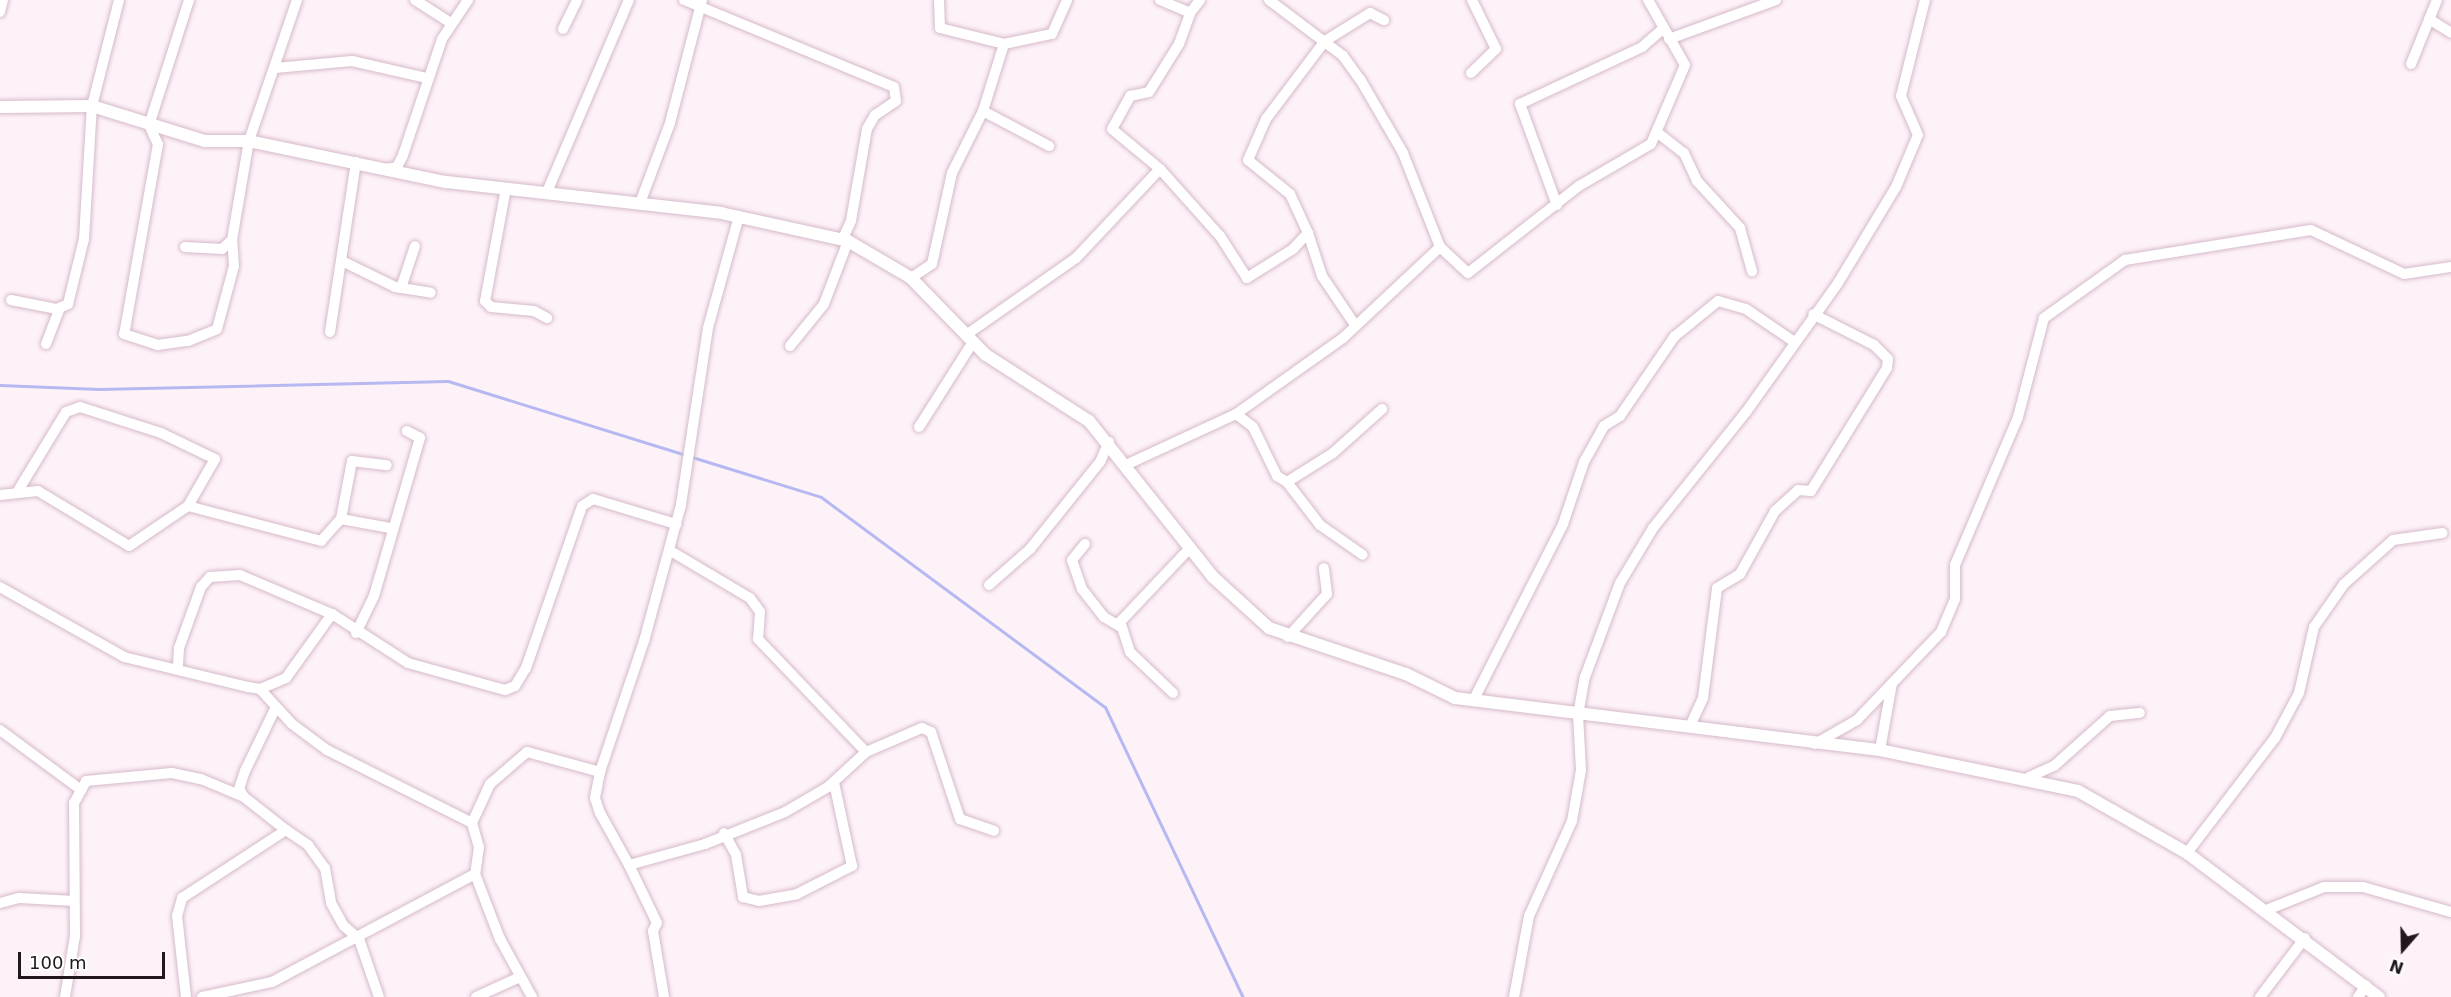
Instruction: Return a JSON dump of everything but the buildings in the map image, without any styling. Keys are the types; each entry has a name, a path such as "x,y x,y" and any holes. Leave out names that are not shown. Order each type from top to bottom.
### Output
{"street":[{"path":"0,12 3,0"},
{"path":"12,300 60,308 68,304 84,239 92,106 119,0"},
{"path":"189,0 149,125 158,144 124,334 158,345 188,341 217,329 234,266 232,240 249,141 297,0"},
{"path":"415,0 451,23"},
{"path":"385,169 397,167 403,155 427,78 451,23 468,0"},
{"path":"563,29 577,0"},
{"path":"547,192 629,0"},
{"path":"684,0 701,3 896,89 896,101 875,115 867,129 851,221 824,304 790,345"},
{"path":"939,0 940,28 1004,44 1052,34 1067,0"},
{"path":"1160,0 1190,14"},
{"path":"1200,0 1190,14 1179,44 1149,92 1130,96 1112,129 1160,169 1214,227 1247,278 1308,233"},
{"path":"1269,0 1324,41 1372,97 1403,153 1440,247 1464,272 1472,272 1579,186 1642,153 1658,133 1685,65 1648,0"},
{"path":"1471,73 1496,49 1472,0"},
{"path":"1669,39 1776,0"},
{"path":"1515,997 1528,916 1572,821 1581,770 1578,715 1589,663 1630,562 1813,314 1896,187 1918,135 1901,96 1925,0"},
{"path":"2411,64 2437,0"},
{"path":"640,203 670,123 701,3"},
{"path":"1355,325 1322,276 1308,233 1290,194 1248,160 1266,119 1324,41 1370,13 1384,20"},
{"path":"2428,19 2451,33"},
{"path":"1557,205 1520,104 1642,47 1664,28"},
{"path":"911,278 932,264 952,173 983,111 1004,44"},
{"path":"275,68 352,61 427,78"},
{"path":"0,107 92,106 205,141 249,141 385,169 506,188 739,216 845,241 911,278 970,338 1023,382 1089,421 1128,464 1191,547 1252,615 1288,637 1473,701 1578,715 1690,726 1814,744 1880,750 2029,777 2078,790 2187,853 2269,909 2379,997"},
{"path":"983,111 1049,146"},
{"path":"1658,133 1684,153 1696,181 1740,228 1752,271"},
{"path":"330,332 344,262 356,162"},
{"path":"919,427 970,338 1076,258 1160,169"},
{"path":"506,188 485,301 491,308 534,310 547,318"},
{"path":"664,997 653,931 657,923 629,865 600,813 595,798 600,772 676,524 708,328 739,216"},
{"path":"1814,744 1857,720 1893,680 1925,652 1952,612 1955,565 2018,417 2044,318 2125,260 2311,230 2404,274 2451,267"},
{"path":"185,247 222,249 232,240"},
{"path":"401,288 415,246"},
{"path":"1128,464 1236,414 1355,325 1440,247"},
{"path":"344,262 356,273 401,288 431,293"},
{"path":"1473,701 1563,524 1584,462 1604,426 1620,416 1674,337 1718,301 1746,309 1793,341"},
{"path":"46,344 60,308"},
{"path":"1690,726 1703,698 1717,588 1740,574 1775,511 1797,490 1811,491 1887,368 1888,359 1874,345 1813,314"},
{"path":"0,495 17,490 62,502 129,546 188,506 213,456 80,406 66,412 17,490 0,506"},
{"path":"1287,482 1333,453 1382,409"},
{"path":"1236,414 1253,427 1277,476 1287,482 1320,525 1363,555"},
{"path":"356,633 374,596 390,528 420,438 407,431"},
{"path":"989,585 1030,549 1100,462 1109,442"},
{"path":"188,506 321,541 341,519 352,461 387,465"},
{"path":"178,666 179,648 201,587 210,577 240,575 332,614 356,633 408,663 505,690 515,686 526,668 582,507 592,500 602,501 676,524"},
{"path":"341,519 390,528"},
{"path":"2187,853 2275,738 2299,693 2314,627 2344,584 2393,540 2443,533"},
{"path":"1085,544 1072,560 1078,581 1098,611 1123,629"},
{"path":"1173,693 1130,652 1122,618 1191,547"},
{"path":"669,550 750,598 760,612 758,639 866,752"},
{"path":"1288,637 1327,594 1324,568"},
{"path":"0,587 124,657 178,666 260,690 276,707 327,750 472,822"},
{"path":"260,690 286,678 332,614"},
{"path":"1880,750 1893,680"},
{"path":"244,798 239,789 245,771 276,707"},
{"path":"2029,777 2054,766 2110,716 2140,713"},
{"path":"629,865 785,812 834,783 866,752 928,729 960,819 994,831"},
{"path":"0,730 81,790"},
{"path":"532,997 520,977 475,874 479,847 472,822 490,784 527,752 600,772"},
{"path":"65,997 75,936 74,901 79,830 74,803 81,790 93,777 134,780 172,773 244,798 319,858 331,903 344,926 359,939 380,997"},
{"path":"724,834 736,855 743,897 759,901 797,894 852,866 834,783"},
{"path":"186,997 177,916 182,898 286,830"},
{"path":"202,997 242,993 272,982 359,939 475,874"},
{"path":"2269,909 2324,887 2363,886 2451,912"},
{"path":"0,903 19,898 74,901"},
{"path":"2260,997 2305,938"},
{"path":"476,997 520,977"},
{"path":"2358,997 2366,987"}],"waterway":[{"path":"0,385 99,389 448,381 686,455"},
{"path":"692,457 821,497 1105,707 1243,997"}]}
